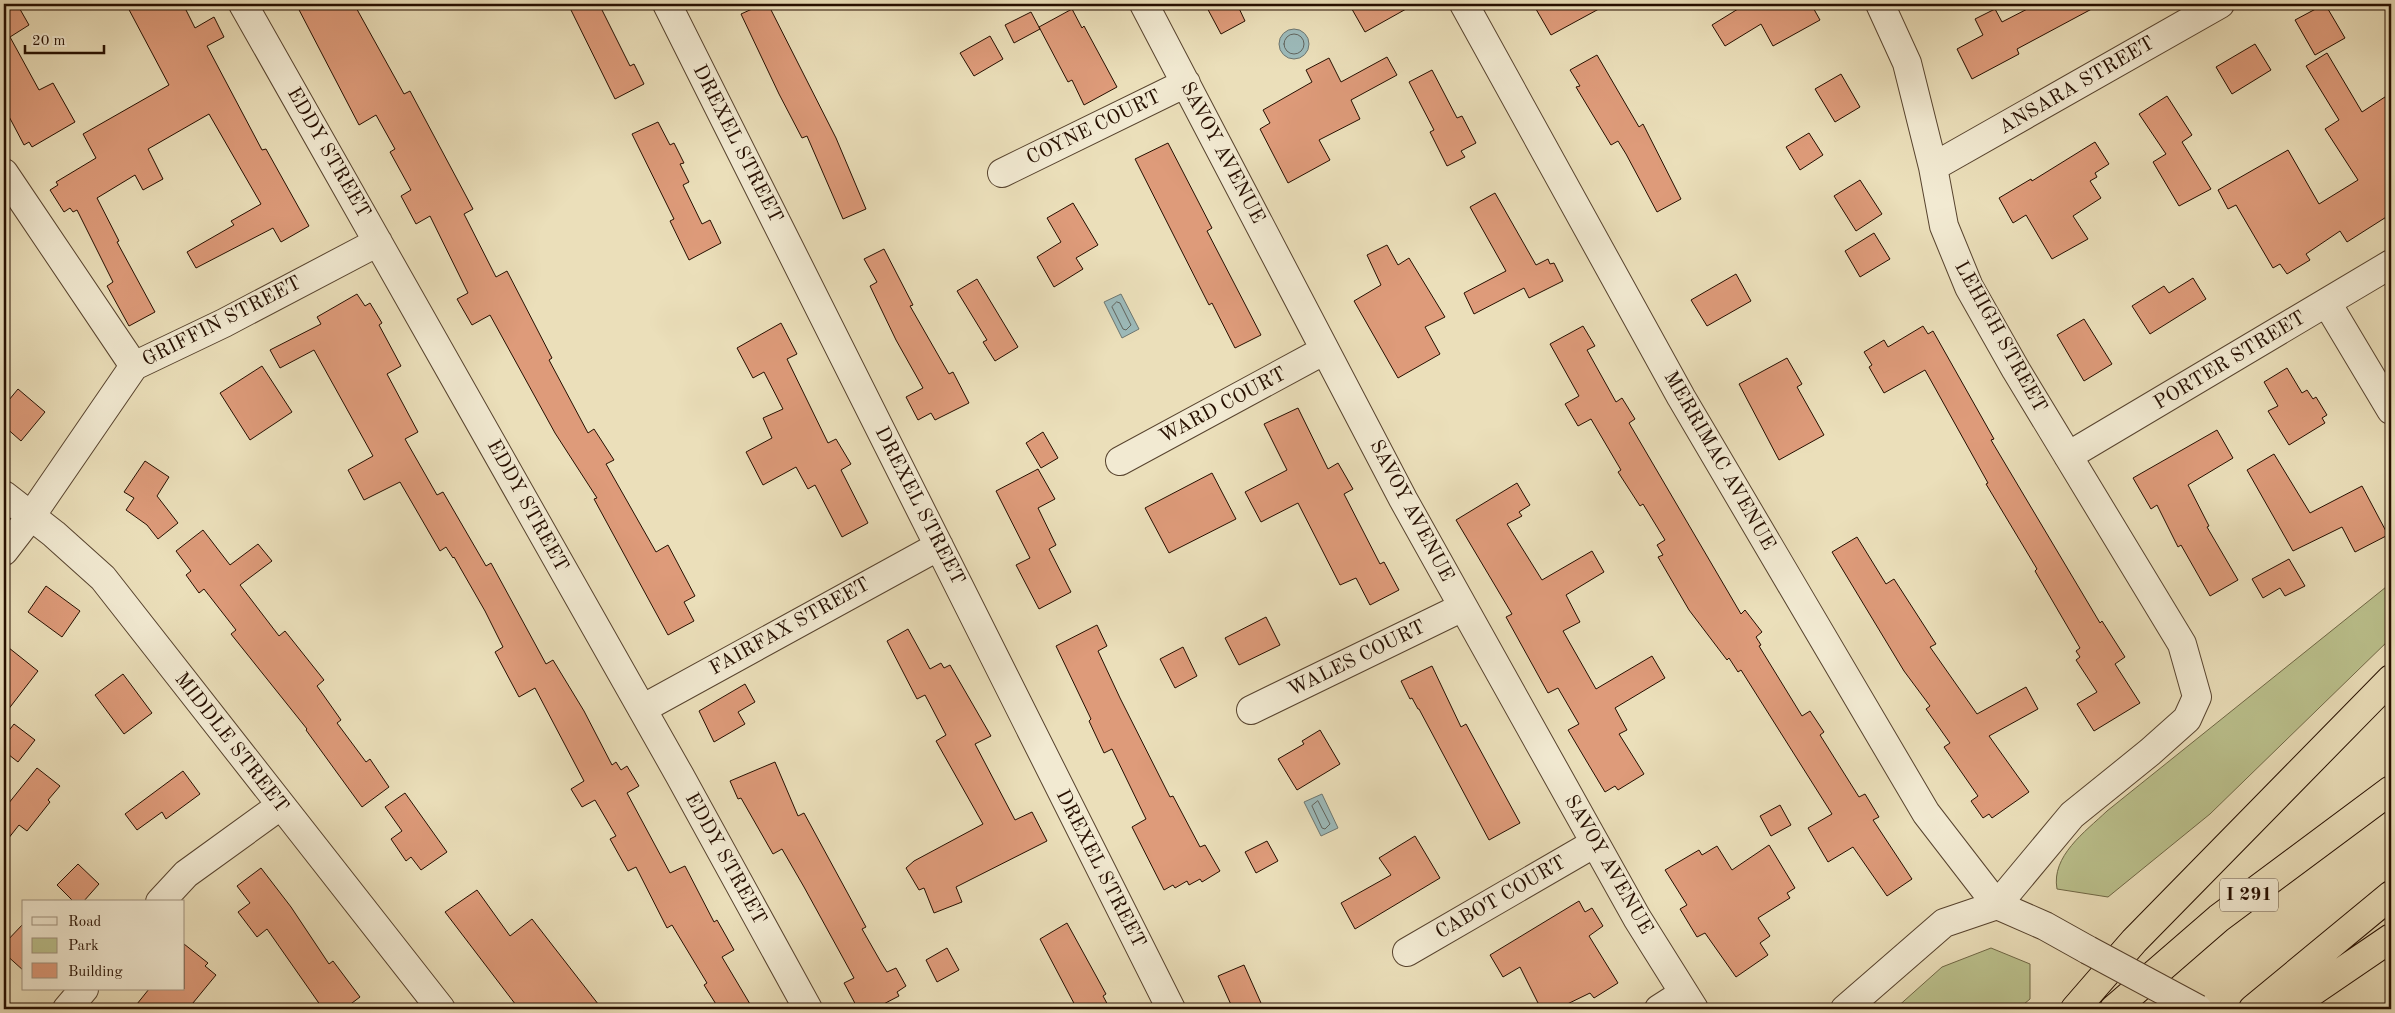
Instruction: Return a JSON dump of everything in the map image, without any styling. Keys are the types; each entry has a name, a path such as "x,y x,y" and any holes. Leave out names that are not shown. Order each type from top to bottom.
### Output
{"highway":[{"path":"2075,1009 2134,941 2391,679"},
{"name":"I 291","path":"2114,1009 2219,918 2391,790"},
{"path":"2253,1009 2391,895"},
{"path":"2287,1009 2391,938"}],"street":[{"name":"EDDY STREET","path":"243,4 642,708 808,1009"},
{"name":"DREXEL STREET","path":"667,4 1170,1009"},
{"name":"SAVOY AVENUE","path":"1144,4 1403,499 1637,918 1689,1001"},
{"name":"MERRIMAC AVENUE","path":"1464,4 1681,397 1926,813 1997,905"},
{"name":"LEHIGH STREET","path":"1880,4 1907,62 1933,167 1944,226 1969,287 2068,456 2182,644 2197,697 2187,719 2150,752 2072,815 1997,905"},
{"name":"ANSARA STREET","path":"1933,167 2220,4"},
{"name":"COYNE COURT","path":"1002,173 1186,83"},
{"path":"4,173 134,366"},
{"name":"GRIFFIN STREET","path":"4,551 31,516 134,366 224,323 378,242"},
{"name":"PORTER STREET","path":"2068,456 2391,264"},
{"path":"2327,303 2391,410"},
{"name":"WARD COURT","path":"1120,461 1325,350"},
{"name":"MIDDLE STREET","path":"4,495 103,578 441,1009"},
{"name":"FAIRFAX STREET","path":"642,708 939,546"},
{"name":"WALES COURT","path":"1251,710 1463,607"},
{"path":"162,900 186,874 280,806"},
{"name":"CABOT COURT","path":"1407,952 1595,843"},
{"path":"1845,1009 1944,923 1997,905 2045,926 2198,1009"},
{"path":"67,1009 83,990"},
{"path":"1658,1009 1689,1001"}],"green space":[{"path":"2391,583 2391,638 2210,814 2108,897 2057,889 2059,866 2064,855 2089,827"},
{"path":"1991,948 2030,964 2030,999 2018,1009 1895,1009 1942,967"}],"water":[{"path":"1294,29 1300,30 1308,38 1308,50 1300,58 1294,59 1288,58 1280,50 1279,44 1280,38 1288,30"},
{"path":"1121,294 1139,329 1122,338 1104,302"},
{"path":"1322,794 1338,828 1321,836 1304,802"}],"building":[{"path":"4,4 17,4 29,25 10,37 39,90 53,83 75,122 32,147 29,142 24,145 4,107"},
{"path":"126,4 183,4 195,28 214,17 224,37 207,46 262,150 266,149 309,226 281,242 273,228 196,268 187,252 234,225 231,221 261,204 209,114 148,149 163,179 143,190 135,175 97,198 119,241 117,242 155,312 129,326 107,286 113,282 77,210 73,212 70,208 64,212 50,190 58,185 56,182 96,158 83,134 169,85"},
{"path":"296,4 354,4 404,94 410,91 473,209 464,214 496,277 507,271 552,358 549,360 588,433 594,429 614,460 606,464 656,552 668,545 695,596 684,602 694,621 668,635 594,499 597,498 555,433 490,315 472,325 457,299 468,293 430,216 416,224 401,196 411,190 390,152 395,149 376,115 359,125"},
{"path":"568,4 599,4 630,66 634,64 644,84 615,99"},
{"path":"763,4 768,4 836,138 866,209 843,219 807,136 802,138 779,94 741,14"},
{"path":"1205,4 1237,4 1245,21 1221,34"},
{"path":"1349,4 1415,4 1365,32"},
{"path":"1533,4 1608,4 1551,35"},
{"path":"1746,4 1811,4 1820,20 1773,46 1761,24 1725,46 1712,25"},
{"path":"2037,4 2101,4 2017,49 2019,54 1972,79 1957,49 1983,35 1975,19 1995,9 2002,22"},
{"path":"2325,4 2345,38 2315,55 2295,20"},
{"path":"1072,9 1082,28 1084,26 1117,87 1084,105 1072,80 1068,82 1039,27"},
{"path":"1031,12 1040,29 1014,43 1005,25"},
{"path":"990,36 1003,59 974,76 960,53"},
{"path":"2255,44 2271,70 2232,94 2216,67"},
{"path":"2327,53 2362,112 2391,93 2391,214 2347,242 2340,231 2306,254 2310,260 2287,274 2280,264 2273,268 2236,205 2228,209 2218,190 2288,150 2319,204 2358,180 2325,129 2339,120 2306,66"},
{"path":"1597,55 1639,127 1643,124 1681,199 1657,212 1618,141 1611,145 1576,87 1580,86 1570,70"},
{"path":"1387,57 1397,75 1351,100 1360,119 1319,140 1330,160 1288,183 1260,129 1270,123 1263,110 1312,82 1306,70 1329,58 1341,82"},
{"path":"1432,70 1457,118 1462,116 1476,143 1461,151 1465,157 1447,166 1430,132 1434,130 1409,82"},
{"path":"1841,74 1860,107 1835,122 1815,89"},
{"path":"2167,96 2192,135 2182,142 2211,189 2179,206 2153,162 2166,154 2139,114"},
{"path":"658,122 670,145 674,143 684,163 680,164 689,182 683,185 702,224 710,220 721,243 689,260 670,221 674,219 632,134"},
{"path":"1809,133 1823,155 1800,170 1786,147"},
{"path":"2095,142 2109,164 2095,173 2097,177 2090,181 2101,198 2073,216 2088,239 2052,259 2026,215 2013,223 1999,198 2031,179 2032,181"},
{"path":"1168,143 1212,228 1207,231 1261,335 1235,348 1212,303 1209,305 1135,159"},
{"path":"1860,180 1882,214 1856,231 1834,196"},
{"path":"1495,193 1536,265 1548,259 1550,264 1554,263 1563,281 1529,298 1524,288 1474,314 1464,293 1506,271 1470,207"},
{"path":"1073,203 1098,245 1076,258 1083,269 1054,287 1037,257 1061,242 1047,218"},
{"path":"1874,233 1890,259 1860,277 1845,251"},
{"path":"1387,245 1398,265 1409,258 1445,317 1425,327 1440,354 1398,378 1354,301 1381,285 1367,255"},
{"path":"884,249 913,305 910,306 949,374 953,372 969,403 935,420 931,413 918,420 906,397 923,388 896,340 870,286 877,282 864,259"},
{"path":"1736,274 1751,301 1707,326 1691,300"},
{"path":"2193,278 2206,299 2150,334 2132,306 2164,286 2169,293"},
{"path":"977,279 1018,347 995,361 983,342 987,340 957,291"},
{"path":"357,294 365,306 370,303 382,323 379,325 401,366 387,374 418,432 405,439 437,495 443,492 486,566 491,563 546,664 553,660 584,711 612,765 616,762 621,770 627,766 639,786 627,793 670,873 685,866 714,922 717,920 734,950 722,957 753,1009 719,1009 704,985 707,983 672,925 667,928 636,867 628,871 610,839 616,836 595,800 582,807 571,789 584,781 535,688 519,697 495,652 503,647 485,611 454,557 446,547 440,551 400,482 364,500 348,470 373,456 314,350 280,368 270,350 321,324 317,317"},
{"path":"2084,319 2112,364 2084,381 2057,335"},
{"path":"781,323 797,354 787,359 828,443 836,439 851,464 841,470 868,523 842,537 815,485 808,489 796,467 763,485 746,452 772,438 763,418 783,409 764,372 753,378 737,348"},
{"path":"1583,326 1595,346 1587,350 1616,402 1622,398 1635,419 1629,423 1741,614 1745,610 1762,632 1756,637 1761,645 1759,646 1802,716 1810,711 1824,732 1820,735 1859,797 1865,794 1879,817 1873,820 1912,879 1887,896 1853,847 1828,862 1808,828 1832,814 1741,670 1738,672 1729,658 1727,660 1689,610 1658,557 1663,555 1657,545 1665,540 1643,504 1640,506 1618,472 1621,470 1591,419 1578,426 1565,404 1579,396 1550,344"},
{"path":"1923,326 1928,334 1933,331 1994,439 1991,440 2100,623 2102,621 2125,657 2115,664 2140,703 2094,731 2077,704 2097,692 2076,660 2080,657 2076,651 2080,648 2035,571 2037,569 1986,484 1988,483 1925,370 1884,393 1869,367 1872,365 1864,352 1884,340 1888,347"},
{"path":"1787,358 1802,384 1797,387 1824,435 1779,460 1739,384"},
{"path":"262,366 292,412 250,440 220,393"},
{"path":"2287,368 2302,393 2307,390 2313,399 2316,397 2327,415 2322,418 2325,423 2289,445 2268,411 2278,406 2264,382"},
{"path":"18,389 45,412 21,441 4,426 4,406"},
{"path":"1298,408 1328,469 1338,463 1353,489 1344,494 1380,564 1384,562 1399,590 1370,605 1356,578 1340,585 1298,503 1261,522 1245,492 1287,470 1264,424"},
{"path":"2217,430 2233,458 2188,485 2209,526 2207,527 2238,580 2210,596 2181,545 2178,547 2157,505 2151,509 2133,478"},
{"path":"1043,432 1058,458 1041,468 1026,443"},
{"path":"2274,454 2310,513 2362,486 2388,535 2355,552 2342,527 2293,551 2247,470"},
{"path":"145,461 169,477 157,496 178,523 158,539 147,525 126,510 134,498 124,492"},
{"path":"1038,469 1055,499 1038,508 1056,545 1049,549 1071,592 1039,609 1016,565 1030,558 996,491"},
{"path":"1212,473 1236,519 1169,553 1145,508"},
{"path":"1517,483 1530,505 1519,512 1522,516 1507,524 1542,580 1592,551 1604,572 1566,595 1580,622 1563,631 1596,689 1652,656 1665,678 1615,708 1627,730 1619,734 1644,774 1618,790 1615,786 1605,792 1568,730 1579,724 1558,688 1548,693 1506,617 1512,614 1456,520"},
{"path":"203,530 230,565 258,544 272,561 240,585 279,636 285,631 324,680 317,686 341,720 337,723 366,762 370,759 389,787 362,807 307,729 231,634 236,630 204,589 199,593 186,575 191,571 176,551"},
{"path":"1857,537 1886,584 1894,579 1936,644 1930,647 1977,714 2026,687 2038,709 1989,736 2029,792 1992,818 1989,814 1983,818 1971,801 1978,796 1944,747 1950,743 1926,709 1930,706 1904,671 1832,552"},
{"path":"2289,559 2305,586 2285,596 2280,588 2263,598 2252,579"},
{"path":"46,586 80,611 62,637 28,612"},
{"path":"1266,617 1280,645 1239,665 1225,638"},
{"path":"1097,625 1107,646 1098,651 1120,698 1170,797 1173,796 1200,847 1205,845 1220,871 1202,882 1200,879 1189,885 1187,881 1175,888 1173,885 1164,890 1132,827 1146,819 1112,749 1104,753 1089,721 1091,719 1056,646"},
{"path":"908,629 930,669 941,663 944,668 950,665 991,736 975,744 1015,820 1032,812 1047,841 956,887 962,902 934,913 924,888 919,890 906,868 914,861 983,824 936,741 946,735 925,695 917,699 887,641"},
{"path":"4,644 38,671 4,715"},
{"path":"1183,647 1197,676 1175,688 1160,659"},
{"path":"1432,666 1461,727 1466,724 1520,823 1489,840 1419,709 1412,698 1410,699 1401,681"},
{"path":"123,674 152,713 124,734 95,695"},
{"path":"745,684 755,702 738,712 745,724 714,742 699,711"},
{"path":"14,724 35,740 18,762 4,751 4,737"},
{"path":"1320,730 1340,764 1297,790 1278,759 1304,744 1302,741"},
{"path":"775,762 798,816 804,813 866,927 862,929 882,964 887,972 896,968 906,986 897,992 899,996 874,1009 858,1009 844,983 854,978 804,887 782,849 773,854 741,798 738,799 730,781"},
{"path":"37,768 60,786 27,831 19,825 4,844 4,809"},
{"path":"183,771 200,794 166,819 162,812 137,830 125,814"},
{"path":"405,793 447,852 421,870 411,857 406,861 391,839 402,831 385,807"},
{"path":"1780,805 1791,825 1771,836 1760,816"},
{"path":"1415,836 1440,878 1355,929 1341,903 1391,875 1379,858"},
{"path":"1267,841 1278,861 1256,873 1245,852"},
{"path":"1769,845 1795,888 1787,893 1790,898 1758,918 1770,936 1760,943 1768,955 1736,977 1705,933 1697,937 1680,909 1687,905 1665,870 1699,850 1702,855 1717,846 1732,870"},
{"path":"78,864 99,884 85,900 72,900 57,885"},
{"path":"261,868 291,907 329,964 333,961 360,997 344,1009 323,1009 267,929 257,937 238,912 250,903 237,886"},
{"path":"477,890 510,936 532,919 602,1009 519,1009 445,912"},
{"path":"1579,901 1585,912 1592,908 1603,926 1589,936 1618,983 1594,998 1590,993 1557,1009 1541,1009 1520,967 1503,977 1490,955"},
{"path":"1067,923 1106,994 1103,996 1110,1009 1077,1009 1040,939"},
{"path":"22,925 22,969 4,953 4,944"},
{"path":"185,945 208,963 205,966 216,975 188,1009 133,1009 148,990 185,990"},
{"path":"947,948 959,970 937,982 926,960"},
{"path":"1244,965 1261,1003 1247,1009 1233,1009 1218,976"}]}
